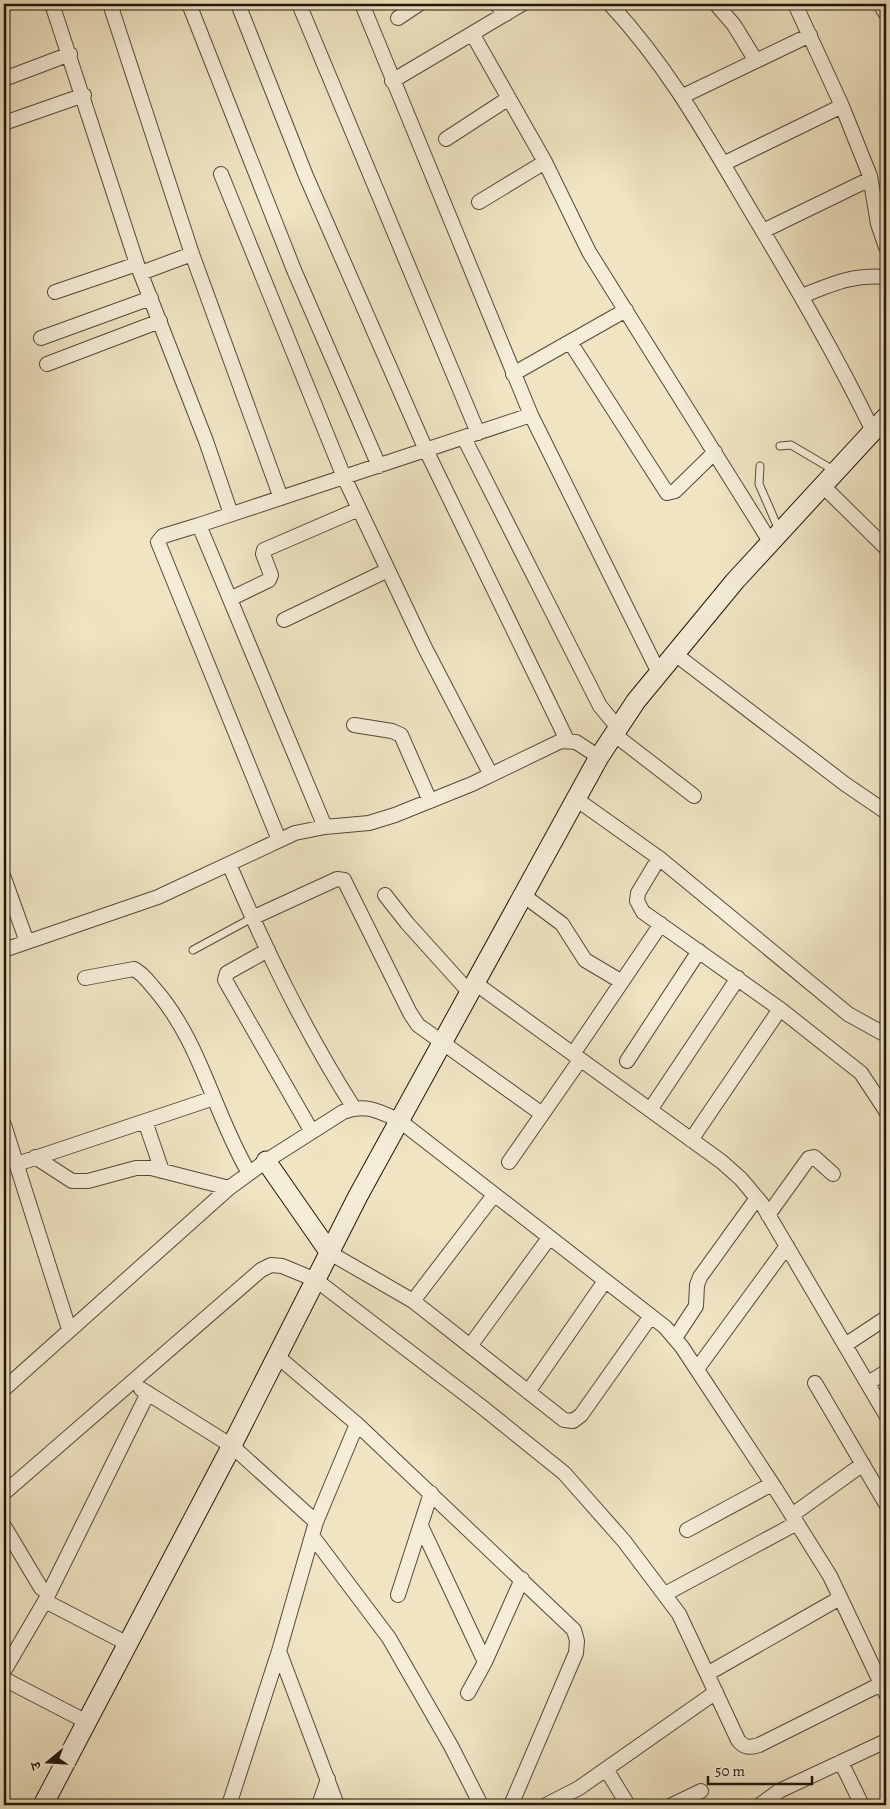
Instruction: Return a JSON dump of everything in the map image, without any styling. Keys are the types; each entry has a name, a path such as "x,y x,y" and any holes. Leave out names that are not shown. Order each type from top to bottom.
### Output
{"main road":[{"path":"43,1805 232,1446 342,1232 358,1196 599,757 636,701 735,581 886,417"},
{"path":"273,1156 330,1253"}],"street":[{"path":"52,4 84,95 139,269 231,514"},
{"path":"110,4 192,254 281,498"},
{"path":"189,4 291,261 379,466"},
{"path":"238,4 306,176 426,450 567,740"},
{"path":"299,4 478,433"},
{"path":"362,4 531,415 659,673"},
{"path":"398,18 419,4"},
{"path":"392,80 473,34 501,9 522,4"},
{"path":"610,4 636,32 683,96 842,366 873,431"},
{"path":"716,4 734,25 756,61"},
{"path":"795,4 842,106 870,176 878,224 886,247"},
{"path":"880,4 886,14"},
{"path":"473,34 544,162 589,252 715,452 775,538"},
{"path":"683,96 810,35"},
{"path":"4,79 70,54"},
{"path":"4,123 84,95"},
{"path":"446,139 509,98"},
{"path":"723,164 842,106"},
{"path":"479,202 544,162"},
{"path":"221,174 344,477 388,570 491,775"},
{"path":"763,231 868,180 870,176"},
{"path":"54,292 192,254"},
{"path":"802,296 849,278 866,275 886,277"},
{"path":"40,338 151,298"},
{"path":"513,374 626,310"},
{"path":"47,364 160,321"},
{"path":"570,342 667,492 675,491 715,452"},
{"path":"279,840 158,542 163,536 531,415"},
{"path":"464,438 600,706 617,732 694,796"},
{"path":"823,486 886,548"},
{"path":"230,599 269,580 271,575 263,554 264,550 359,509"},
{"path":"199,525 325,826"},
{"path":"284,620 388,570"},
{"path":"675,654 839,779 886,812"},
{"path":"354,725 392,731 401,735 430,801"},
{"path":"4,950 158,896 295,834 325,826 382,820 491,775 562,741 576,742 599,757"},
{"path":"576,799 659,858 848,1014 886,1035"},
{"path":"659,858 638,893 637,901 643,912 780,1009 861,1073 886,1111"},
{"path":"229,864 252,918 306,1030 354,1108"},
{"path":"4,878 27,942"},
{"path":"252,918 337,879 344,880 410,1014 418,1025 542,1114"},
{"path":"385,895 407,923 472,988 577,1057 691,1140 728,1168 757,1198 886,1416"},
{"path":"522,895 562,924 585,960 622,982"},
{"path":"509,1162 542,1114 622,982 661,924"},
{"path":"268,950 227,973 225,980 312,1132"},
{"path":"627,1061 699,951"},
{"path":"85,978 129,969 140,972 161,996 184,1030 200,1059 234,1147 250,1173"},
{"path":"650,1110 738,978"},
{"path":"691,1140 780,1009"},
{"path":"17,1164 214,1098"},
{"path":"4,1388 229,1188 273,1156 354,1108 374,1108 400,1121 494,1196 651,1316 675,1338 795,1519 830,1576 884,1689 750,1748 742,1745 679,1614 624,1542 564,1473 482,1406 316,1280 282,1266 271,1265 261,1270 4,1493"},
{"path":"145,1121 162,1171"},
{"path":"4,1125 69,1330"},
{"path":"35,1157 61,1176 80,1182 136,1168 162,1171 229,1188"},
{"path":"768,1215 809,1158 814,1157 833,1174"},
{"path":"414,1301 494,1196"},
{"path":"675,1338 696,1306 697,1285 700,1277 757,1198"},
{"path":"470,1346 550,1238"},
{"path":"697,1369 787,1246"},
{"path":"330,1253 414,1301 564,1420 573,1420 581,1415 651,1316"},
{"path":"528,1392 605,1281"},
{"path":"845,1345 886,1318"},
{"path":"277,1356 357,1424 574,1630 577,1647 511,1805"},
{"path":"868,1383 886,1372"},
{"path":"130,1382 232,1446 316,1522"},
{"path":"815,1383 885,1497"},
{"path":"4,1671 47,1597 148,1393"},
{"path":"229,1805 279,1651 316,1522 357,1424"},
{"path":"664,1594 795,1519 863,1464"},
{"path":"688,1530 772,1484"},
{"path":"398,1595 431,1493"},
{"path":"421,1526 486,1662"},
{"path":"4,1528 47,1597 128,1644"},
{"path":"313,1537 389,1638 446,1738 481,1805"},
{"path":"468,1694 486,1662 522,1579"},
{"path":"707,1674 840,1598"},
{"path":"279,1651 337,1805"},
{"path":"4,1679 87,1722"},
{"path":"546,1805 579,1788 716,1692"},
{"path":"760,1805 779,1791 886,1741"},
{"path":"840,1762 862,1805"},
{"path":"606,1769 628,1805"},
{"path":"319,1805 328,1779"},
{"path":"672,1805 701,1791"}],"lane":[{"path":"780,446 791,445 836,472"},
{"path":"760,466 759,484 775,538"},
{"path":"193,950 252,918"}]}
